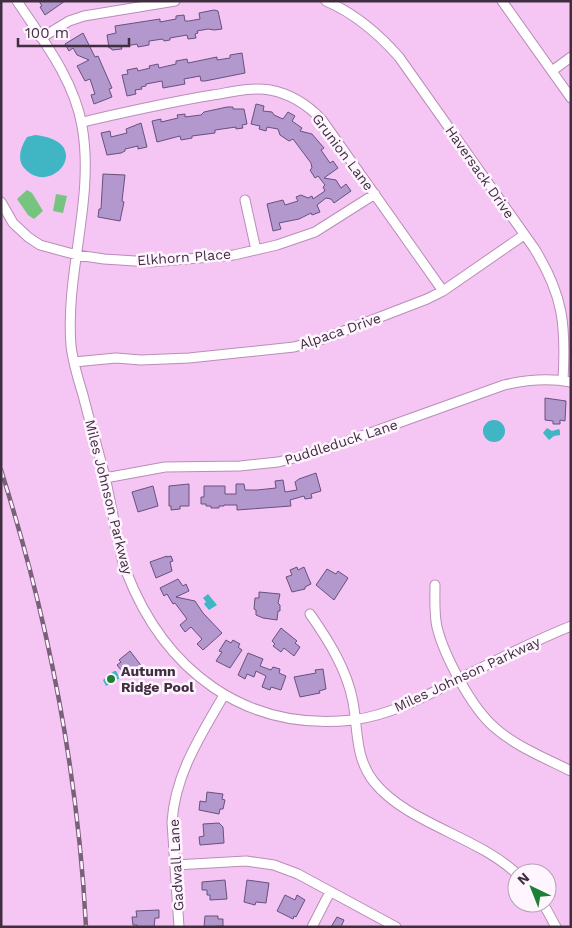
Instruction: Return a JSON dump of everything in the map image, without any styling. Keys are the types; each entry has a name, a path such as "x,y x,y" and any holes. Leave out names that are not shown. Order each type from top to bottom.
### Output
{"street":[{"name":"Miles Johnson Parkway","path":"16,1 65,78 82,122 87,174 77,255 71,327 74,362 105,478 125,569 146,615 159,636 180,661 224,695 256,710 281,717 322,722 354,720 400,708 571,626"},
{"path":"41,38 69,21 84,16 175,1"},
{"name":"Haversack Drive","path":"326,1 361,20 389,46 544,264 557,295 565,335 567,381"},
{"path":"502,1 571,98"},
{"path":"552,71 571,57"},
{"name":"Grunion Lane","path":"82,122 154,105 238,91 252,89 282,93 301,102 317,114 443,291"},
{"name":"Elkhorn Place","path":"1,202 13,223 28,238 47,248 104,259 150,262 234,255 277,246 315,232 375,194"},
{"path":"244,200 256,250"},
{"name":"Alpaca Drive","path":"74,362 116,358 141,360 189,358 294,347 316,341 412,306 443,291 524,234"},
{"name":"Puddleduck Lane","path":"105,478 165,467 254,465 294,458 334,446 504,385 536,380 567,381"},
{"path":"435,585 437,625 441,640 478,712 494,728 517,743 571,771"},
{"path":"310,614 336,654 346,676 353,703 359,753 363,764 374,782 389,797 405,808 491,854 507,866"},
{"name":"Gadwall Lane","path":"179,927 172,822 173,806 184,767 224,695"},
{"path":"175,865 246,861 274,864 298,874 396,927"},
{"path":"312,927 330,892"},
{"path":"548,913 556,927"}],"shaded area":[{"path":"35,135 53,139 63,147 66,156 63,165 57,173 47,177 36,176 22,166 20,158 21,149 27,137"},
{"path":"27,190 32,193 43,211 34,219 28,215 17,199"},
{"path":"56,194 67,196 63,213 53,211"},
{"path":"494,420 502,423 505,431 502,439 494,442 486,439 483,431 486,423"},
{"path":"547,428 552,431 559,429 560,435 554,436 549,440 543,433"},
{"path":"208,594 217,605 209,610 204,604 206,602 203,598"},
{"name":"Autumn Ridge Pool","path":"116,671 120,678 106,686 103,680"}],"building":[{"path":"39,1 65,1 45,15"},
{"path":"218,11 222,29 197,31 198,33 195,34 196,38 188,39 187,35 164,41 163,39 149,41 149,45 138,47 137,44 121,47 122,49 112,50 109,48 107,35 116,33 115,26 160,19 160,22 176,19 176,16 184,15 185,21 189,21 200,19 199,13"},
{"path":"83,33 95,57 98,56 112,88 109,89 112,97 94,104 91,95 95,94 90,79 85,81 77,66 89,60 77,55 73,48 69,51 65,44"},
{"path":"242,53 245,73 205,81 201,81 200,76 184,79 185,84 163,88 162,81 146,84 146,86 141,87 142,89 135,90 136,94 127,96 122,75 128,74 127,70 137,68 138,71 158,64 159,68 187,59 188,63 217,57 217,60 230,58 230,55"},
{"path":"256,104 264,106 263,111 272,112 283,119 288,112 295,116 292,121 302,128 300,131 312,134 324,148 321,150 330,163 333,161 338,168 324,178 336,180 341,188 346,184 351,191 334,203 331,199 326,198 317,205 320,212 279,223 281,229 273,231 267,204 283,200 285,205 298,201 296,197 301,195 308,198 312,196 313,199 325,191 323,187 325,185 318,176 315,178 310,170 312,168 311,163 293,139 289,141 280,135 278,129 267,127 266,131 259,129 260,126 251,124"},
{"path":"227,107 244,109 247,124 242,125 243,128 215,130 215,133 192,136 192,138 181,140 180,136 157,142 152,121 161,119 161,122 178,118 177,115 185,114 185,117 201,115 204,112"},
{"path":"141,123 147,147 138,149 138,146 125,149 121,153 107,155 101,133 110,131 111,137 127,133 126,129"},
{"path":"103,174 125,175 122,201 124,202 120,221 98,217 99,209 101,209"},
{"path":"545,398 566,401 565,421 560,420 560,424 553,424 553,421 545,420"},
{"path":"316,473 321,491 311,494 312,498 305,499 304,496 290,500 291,506 237,510 237,505 211,508 211,506 206,506 206,504 201,504 201,497 204,497 204,486 225,486 225,494 236,494 236,484 244,484 245,490 257,490 276,488 275,481 283,480 285,492 297,490 295,482"},
{"path":"189,484 189,506 180,506 180,509 171,510 171,506 169,506 169,486"},
{"path":"153,486 158,506 138,512 132,492"},
{"path":"171,556 173,561 170,562 172,571 156,578 150,562"},
{"path":"297,567 298,570 304,567 311,584 305,587 305,589 292,592 286,577 292,575 290,570"},
{"path":"327,569 336,574 338,571 348,578 334,600 316,585"},
{"path":"178,579 183,586 186,584 189,591 176,597 195,601 203,613 222,633 203,650 197,644 202,639 191,627 185,632 180,625 187,619 175,603 173,604 167,594 164,596 160,588"},
{"path":"259,592 280,594 278,603 280,611 278,611 277,620 256,615 256,610 254,609 255,598 259,598"},
{"path":"281,628 297,641 295,643 300,647 294,656 284,648 281,652 273,646 275,644 272,641"},
{"path":"226,640 231,643 233,640 240,644 238,647 242,650 230,668 216,661 222,652 219,651"},
{"path":"130,651 143,668 132,677 129,672 125,675 117,665 121,662 119,660"},
{"path":"248,653 263,659 260,666 271,670 273,667 280,669 279,673 286,676 281,690 271,687 270,690 262,687 266,676 256,671 254,677 247,674 245,679 238,675"},
{"path":"323,669 326,689 319,691 320,693 300,697 294,677 316,673 315,670"},
{"path":"207,792 223,794 222,799 225,800 223,809 220,809 219,814 199,810 200,801 206,802"},
{"path":"219,823 223,827 224,843 200,845 199,837 204,836 203,824"},
{"path":"225,880 227,899 210,900 207,890 202,890 202,882"},
{"path":"247,880 269,883 266,903 256,902 255,905 244,902"},
{"path":"285,895 295,900 297,895 305,900 293,919 277,911"},
{"path":"159,910 159,918 155,918 154,927 137,927 137,925 133,925 132,917 137,917 136,911"},
{"path":"205,916 218,916 218,919 223,919 223,926 204,927"},
{"path":"337,917 344,920 341,927 331,927"}],"railway":[{"path":"1,470 33,582 58,696 76,811 86,927"}],"place":[{"name":"Autumn Ridge Pool","path":"111,679"}]}
